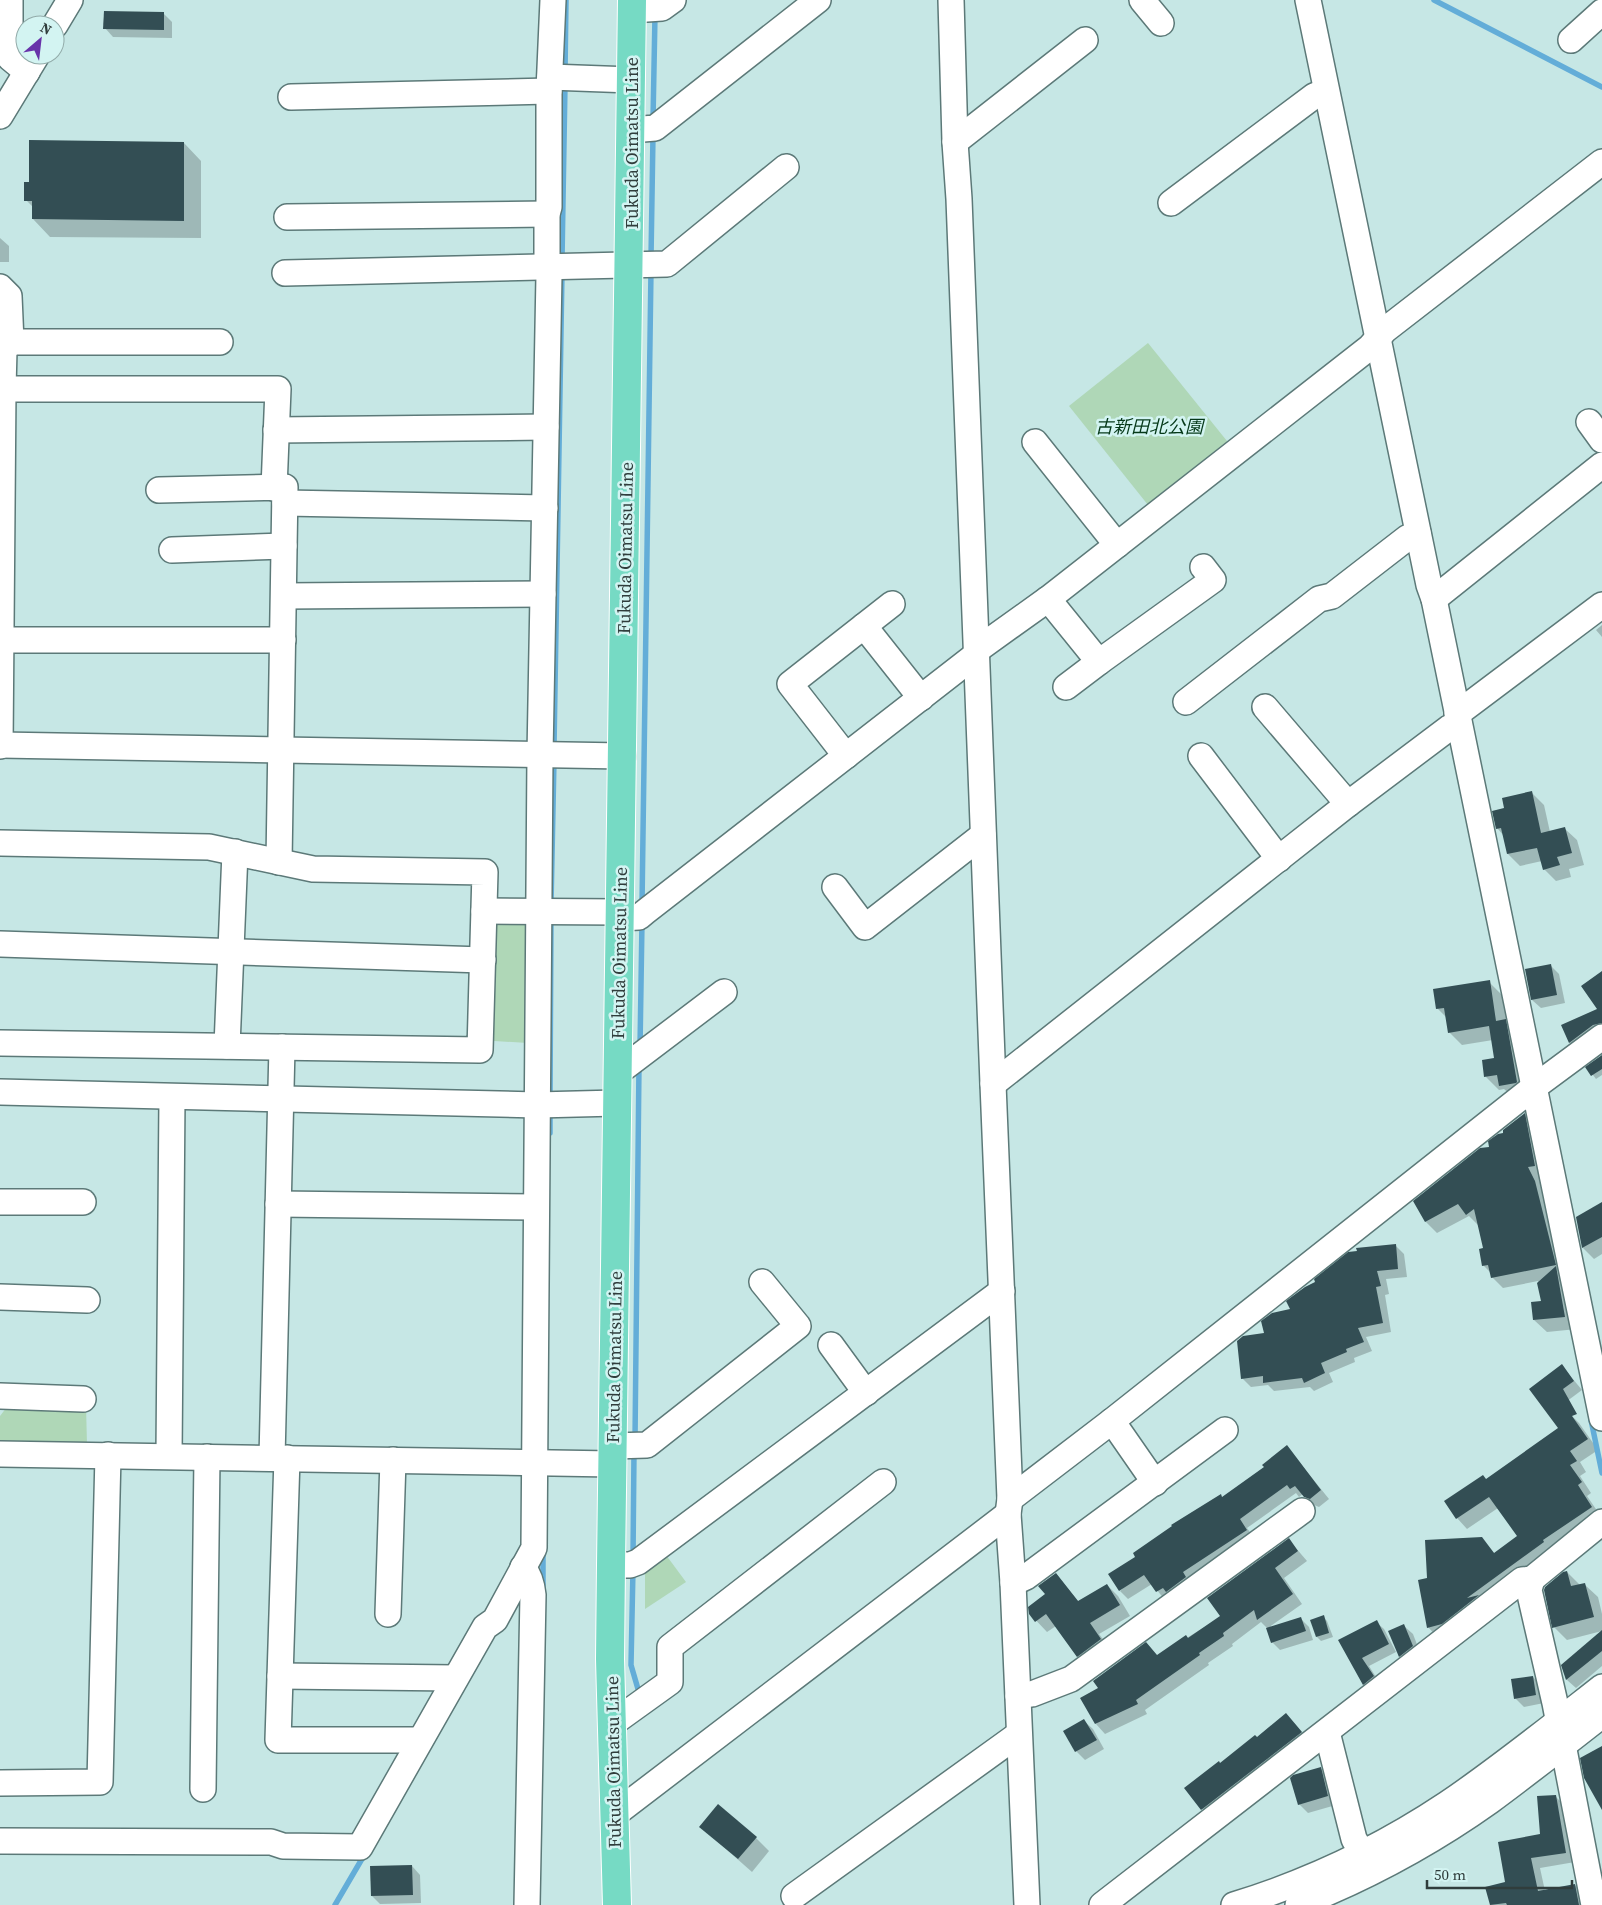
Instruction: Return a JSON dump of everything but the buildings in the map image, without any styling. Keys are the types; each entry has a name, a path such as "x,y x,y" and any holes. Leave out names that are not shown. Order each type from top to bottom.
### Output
{"main road":[{"name":"Fukuda Oimatsu Line","path":"617,1905 610,1659 626,1564 617,1104 632,1062 631,915 623,756 645,264 645,129 631,80 649,6"}],"street":[{"path":"10,0 10,58 15,59"},
{"path":"61,15 70,0"},
{"path":"553,0 557,80 547,214 547,261 558,267"},
{"path":"645,129 818,0"},
{"path":"951,0 961,137 959,199 981,648 983,835 998,1079 1002,1291 1024,1695 1019,1734 1027,1905"},
{"path":"1142,0 1161,23"},
{"path":"1308,0 1321,93 1375,342 1413,535 1434,599 1455,723 1528,1093 1602,1418"},
{"path":"1572,40 1602,12"},
{"path":"961,137 1084,40"},
{"path":"0,116 31,65"},
{"path":"291,97 557,80 631,80"},
{"path":"1171,203 1321,93"},
{"path":"484,911 547,911 631,915 846,756 921,698 981,648 1117,545 1375,342 1386,330 1602,162"},
{"path":"286,272 667,264 786,167"},
{"path":"287,217 547,214"},
{"path":"527,1905 528,1574 534,1548 536,1207 545,1105 549,755 543,594 546,427 558,267"},
{"path":"0,287 9,296 11,342 4,350 2,389 0,746 623,756"},
{"path":"11,342 220,342"},
{"path":"2,389 278,389 276,430 284,546 279,862"},
{"path":"276,430 546,427"},
{"path":"1035,442 1117,545"},
{"path":"1434,599 1602,466"},
{"path":"159,490 545,508"},
{"path":"1186,702 1318,599 1332,596 1413,535"},
{"path":"172,550 284,546"},
{"path":"1066,687 1213,580 1203,567"},
{"path":"284,596 543,594"},
{"path":"1048,599 1099,662"},
{"path":"846,756 790,684 892,604"},
{"path":"998,1079 1348,804 1455,723 1602,605"},
{"path":"864,626 921,698"},
{"path":"0,640 283,640"},
{"path":"1265,707 1348,804"},
{"path":"1201,756 1279,859"},
{"path":"834,887 865,927 983,835"},
{"path":"0,843 209,846 313,870 485,872 480,1050 0,1043"},
{"path":"227,1046 235,852"},
{"path":"0,944 483,960"},
{"path":"632,1062 724,992"},
{"path":"614,1814 1528,1093 1602,1037"},
{"path":"282,1047 278,1204 280,1676 278,1740 420,1740"},
{"path":"0,1092 545,1105 617,1104"},
{"path":"169,1456 172,1097"},
{"path":"0,1202 83,1202"},
{"path":"278,1204 536,1207"},
{"path":"0,1454 535,1462 647,1445 798,1326 762,1282"},
{"path":"626,1564 866,1393 1002,1291"},
{"path":"0,1297 87,1300"},
{"path":"831,1345 866,1393"},
{"path":"0,1396 83,1399"},
{"path":"1112,1422 1155,1483"},
{"path":"1019,1580 1155,1483 1225,1430"},
{"path":"0,1783 100,1782 108,1455"},
{"path":"203,1789 208,1457"},
{"path":"388,1614 393,1460"},
{"path":"612,1722 670,1682 670,1647 883,1482"},
{"path":"1024,1695 1072,1679 1302,1511"},
{"path":"1102,1905 1602,1522"},
{"path":"0,1841 271,1842 283,1846 360,1847 485,1626 495,1620 528,1574"},
{"path":"1528,1580 1594,1905"},
{"path":"280,1676 455,1678"},
{"path":"1234,1905 1308,1879 1362,1853 1446,1804 1602,1687"},
{"path":"1298,1905 1386,1866 1442,1832 1488,1802 1602,1715"},
{"path":"1327,1732 1354,1839 1362,1853"},
{"path":"794,1896 1019,1734"}],"green space":[{"name":"古新田北公園","path":"1148,343 1231,446 1152,510 1069,406"},
{"path":"503,919 528,921 528,1043 494,1041 493,929"},
{"path":"10,1403 86,1405 87,1445 0,1446 0,1416"},
{"path":"666,1555 686,1582 645,1609 645,1570"}],"waterway":[{"path":"565,73 566,0"},
{"path":"1434,0 1602,87"},
{"path":"653,120 655,15"},
{"path":"562,260 565,85"},
{"path":"651,258 653,135"},
{"path":"642,905 651,270"},
{"path":"554,748 562,272"},
{"path":"551,905 554,760"},
{"path":"550,1098 551,917"},
{"path":"640,1048 642,922"},
{"path":"635,1440 639,1065"},
{"path":"550,1109 550,1133"},
{"path":"1591,1420 1602,1473"},
{"path":"633,1558 634,1452"},
{"path":"543,1551 543,1587"},
{"path":"633,1569 631,1665 638,1689"},
{"path":"335,1905 366,1852"}]}
